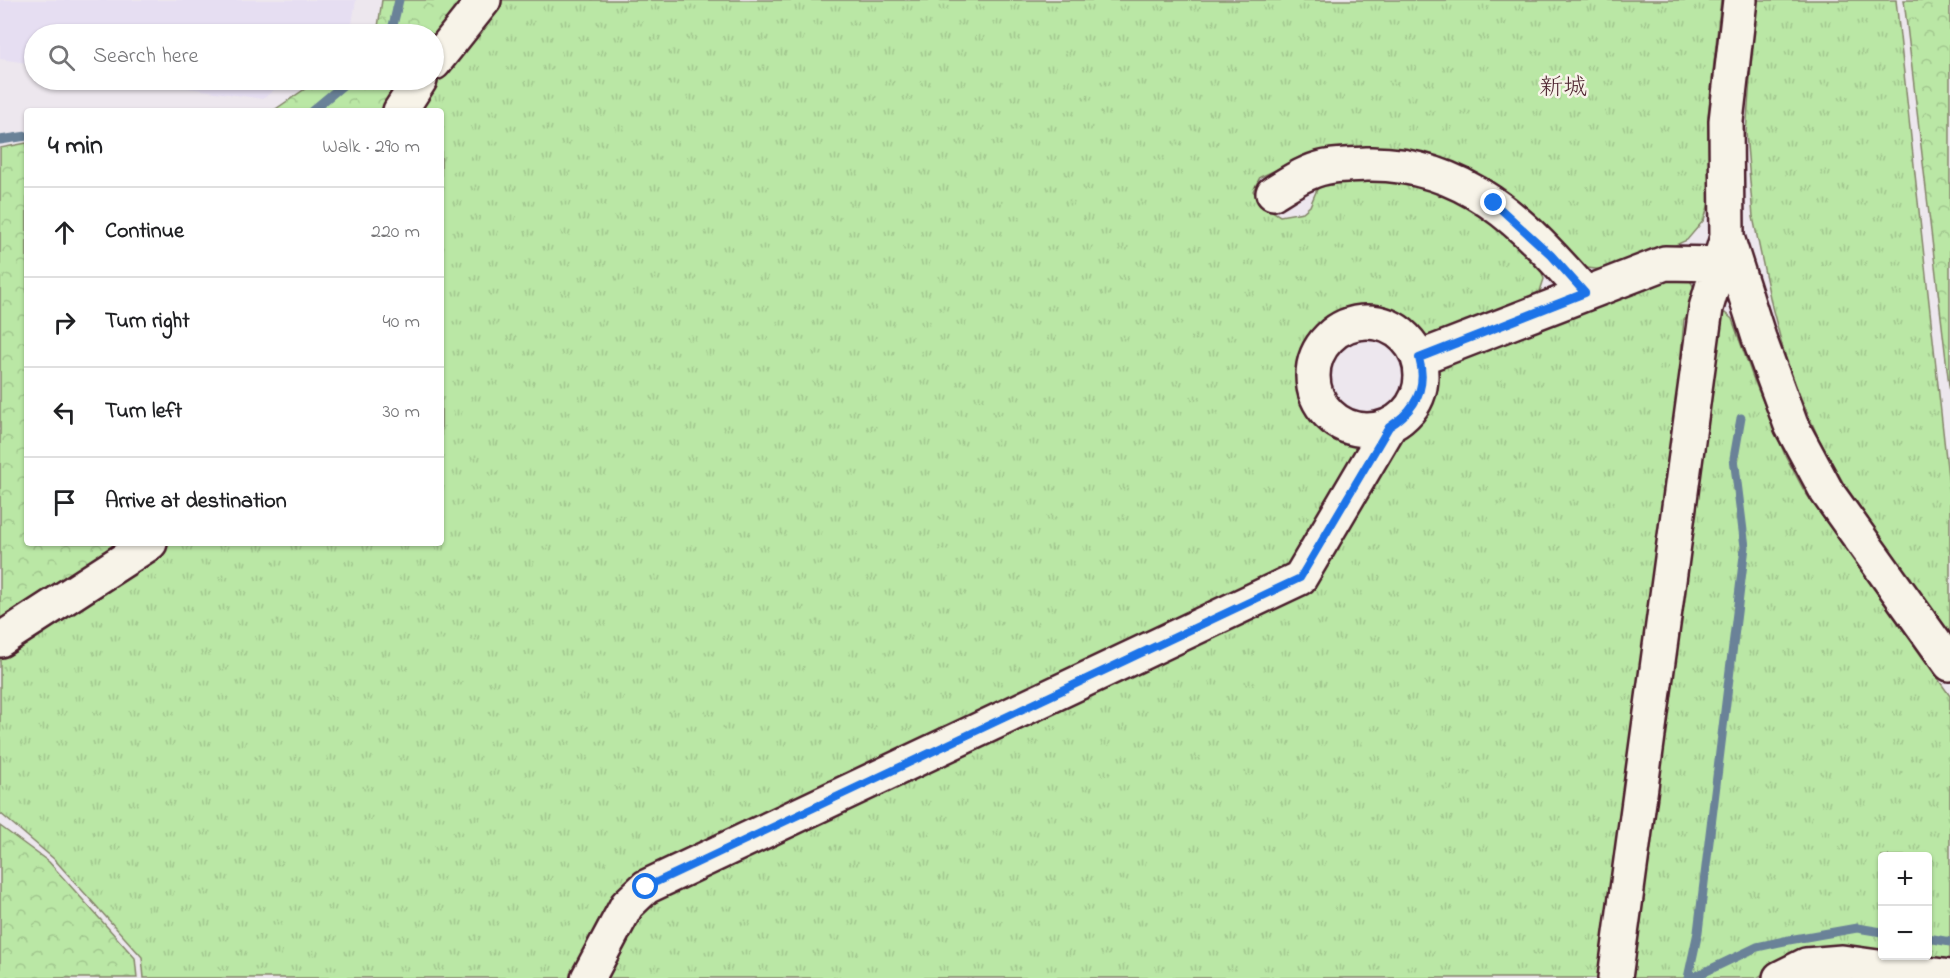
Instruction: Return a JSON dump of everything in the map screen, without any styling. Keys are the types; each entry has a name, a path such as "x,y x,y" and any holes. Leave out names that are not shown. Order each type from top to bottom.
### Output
{"lane":[{"path":"444,50 484,0"},
{"path":"1615,978 1704,320 1723,250 1726,121 1740,0"},
{"path":"402,108 414,90"},
{"path":"1273,193 1309,172 1336,165 1388,164 1421,169 1462,184 1494,203 1551,255 1585,293"},
{"path":"1419,358 1665,263 1723,250"},
{"path":"1723,250 1791,425 1827,492 1950,664"},
{"path":"1370,322 1388,326 1404,336 1416,350 1419,358 1421,386 1415,404 1404,417 1389,427 1372,431 1354,429 1339,423 1325,411 1317,396 1313,380 1315,362 1322,346 1335,333 1352,324 1370,322"},
{"path":"588,978 627,905 646,887 1300,578 1389,427"},
{"path":"0,640 145,546"},
{"path":"1780,978 1806,966 1842,962 1950,976"}],"shaded area":[{"path":"0,0 356,0 352,24 24,24 24,63 0,59"},
{"path":"202,90 274,90 263,99"}],"green space":[{"path":"382,0 471,0 444,33 444,24 378,24"},
{"path":"501,0 1721,0 1708,116 1710,200 1704,220 1687,240 1640,261 1612,271 1587,268 1516,207 1487,186 1437,164 1393,156 1342,153 1287,165 1260,177 1253,191 1264,206 1280,216 1303,212 1310,206 1318,187 1338,173 1373,173 1428,181 1479,205 1519,239 1539,263 1544,279 1539,294 1530,303 1425,337 1403,320 1374,310 1350,312 1329,322 1312,338 1302,358 1299,380 1305,403 1321,424 1334,434 1352,441 1372,442 1300,567 1290,577 636,886 622,897 578,978 144,978 142,957 54,859 0,813 0,657 163,546 444,546 444,108 415,108 428,90 444,90 444,69"},
{"path":"1756,0 1896,0 1950,495 1950,635 1844,484 1819,439 1789,371 1772,307 1753,217 1746,133"},
{"path":"1904,0 1950,0 1950,394"},
{"path":"303,90 399,90 384,108 277,108"},
{"path":"24,144 24,546 117,546 0,623 0,148"},
{"path":"1654,275 1688,277 1695,289 1697,320 1684,319 1676,412 1600,978 597,978 634,910 1300,592 1396,438 1422,415 1430,400 1438,367"},
{"path":"1725,313 1732,319 1785,455 1805,492 1950,696 1950,960 1932,958 1932,852 1878,852 1878,953 1783,962 1757,978 1633,978 1719,314"},
{"path":"0,826 49,862 135,958 137,978 0,978"}],"waterway":[{"path":"393,24 399,0"},
{"path":"316,108 337,90"},
{"path":"0,140 24,136"},
{"path":"1688,978 1698,932 1745,547 1734,458 1741,418"},
{"path":"1692,978 1757,947 1857,928 1878,931"},
{"path":"1932,939 1950,942"}],"district":[{"name":"新城","path":"1563,88"}],"route":[{"path":"646,887 1300,578 1389,427 1404,417 1415,404 1421,386 1419,358 1585,293 1551,255 1494,203"}]}
